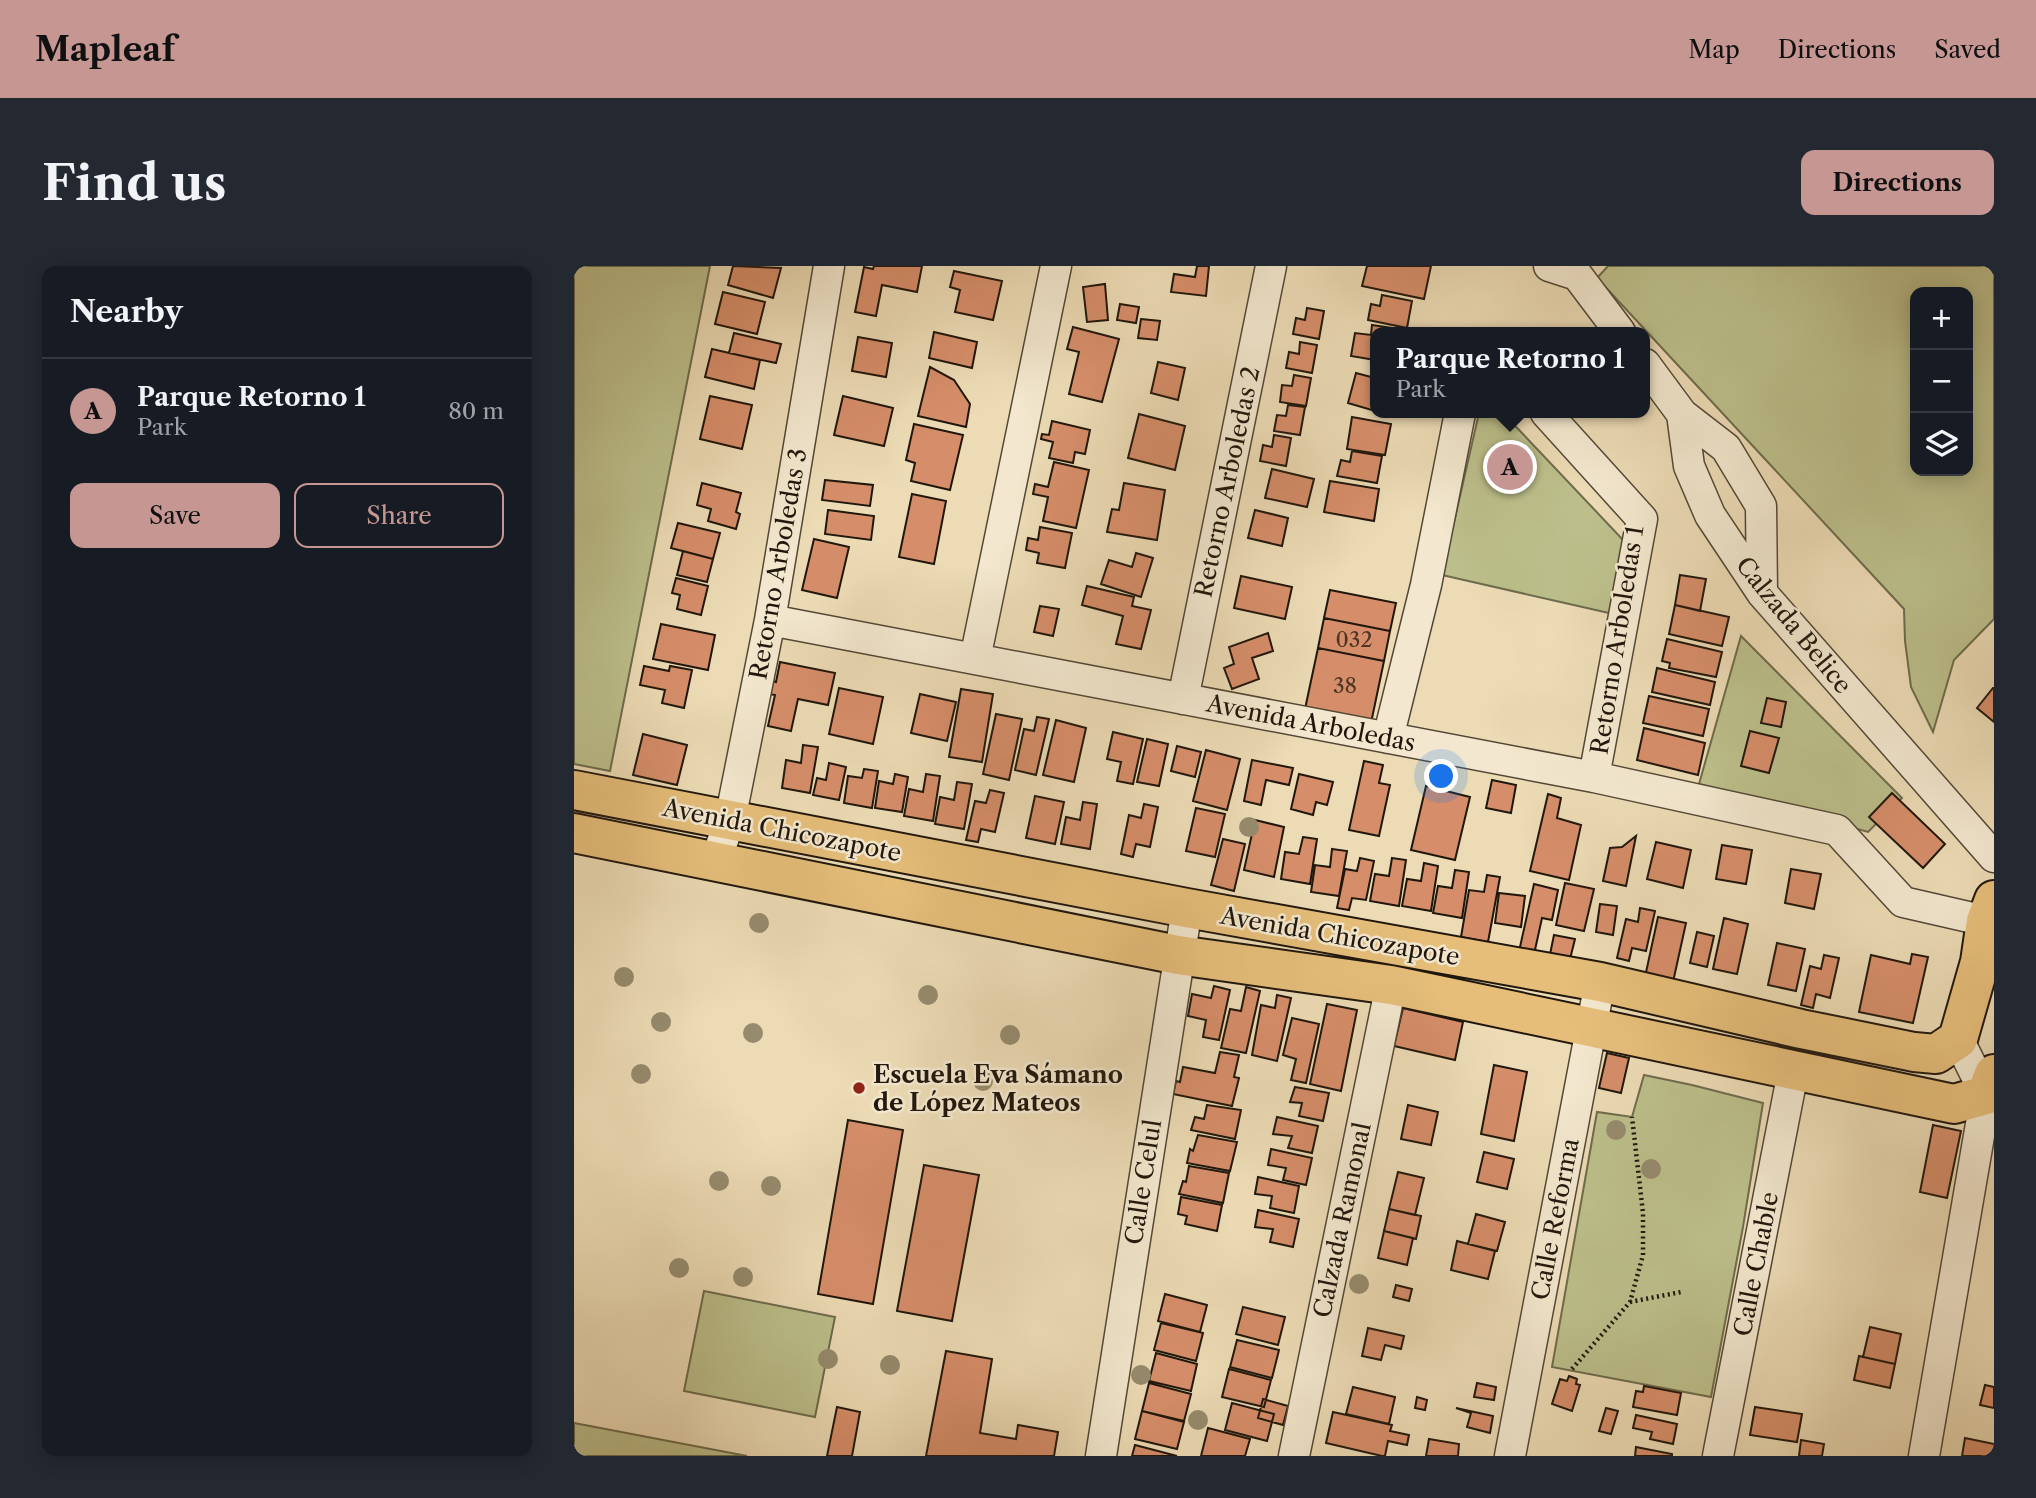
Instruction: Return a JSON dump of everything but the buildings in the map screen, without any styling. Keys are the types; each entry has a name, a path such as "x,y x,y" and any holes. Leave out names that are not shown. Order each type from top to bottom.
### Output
{"main road":[{"name":"Avenida Chicozapote","path":"574,790 1187,908 1600,982 1801,1029 1914,1052 1936,1054 1958,1039"},
{"name":"Avenida Chicozapote","path":"574,833 1178,955 1391,985 1954,1104 1990,1084"},
{"path":"1958,1039 1991,915"}],"street":[{"name":"Retorno Arboledas 3","path":"716,860 730,820 770,620 829,266"},
{"path":"975,659 1056,266"},
{"name":"Retorno Arboledas 2","path":"1183,699 1271,266"},
{"path":"1570,269 1616,327"},
{"name":"Calzada Belice","path":"1650,372 1682,414 1689,466 1710,514 1762,593 1994,857"},
{"path":"1682,414 1726,448 1761,506 1762,593"},
{"path":"1388,738 1426,585 1459,418"},
{"name":"Retorno Arboledas 1","path":"1551,418 1642,519 1594,777"},
{"name":"Avenida Arboledas","path":"770,620 1594,777 1838,830 1903,902 1991,915"},
{"name":"Calle Celul","path":"1101,1456 1187,908"},
{"name":"Calle Reforma","path":"1510,1456 1600,982"},
{"name":"Calzada Ramonal","path":"1294,1456 1391,985"},
{"path":"1924,1456 1990,1084 1958,1039"},
{"name":"Calle Chable","path":"1718,1456 1793,1072"}],"path":[{"path":"1572,1369 1630,1302 1643,1255 1643,1213 1632,1117"},
{"path":"1630,1302 1681,1292"}],"green space":[{"path":"574,266 710,266 610,771 574,764"},
{"path":"1608,266 1994,266 1994,619 1954,660 1933,732 1911,687 1904,609 1650,335 1650,327 1642,327 1597,278"},
{"path":"1478,418 1508,418 1625,542 1609,613 1442,575"},
{"path":"1741,636 1902,798 1868,832 1699,784"},
{"path":"1644,1075 1763,1103 1711,1397 1552,1367 1597,1112 1632,1117"},
{"path":"704,1291 835,1317 815,1417 684,1391"},
{"path":"574,1423 747,1456 574,1456"}],"place":[{"name":"Parque Retorno 1","path":"1510,467"},
{"name":"Escuela Eva Sámano de López Mateos","path":"859,1088"}]}
